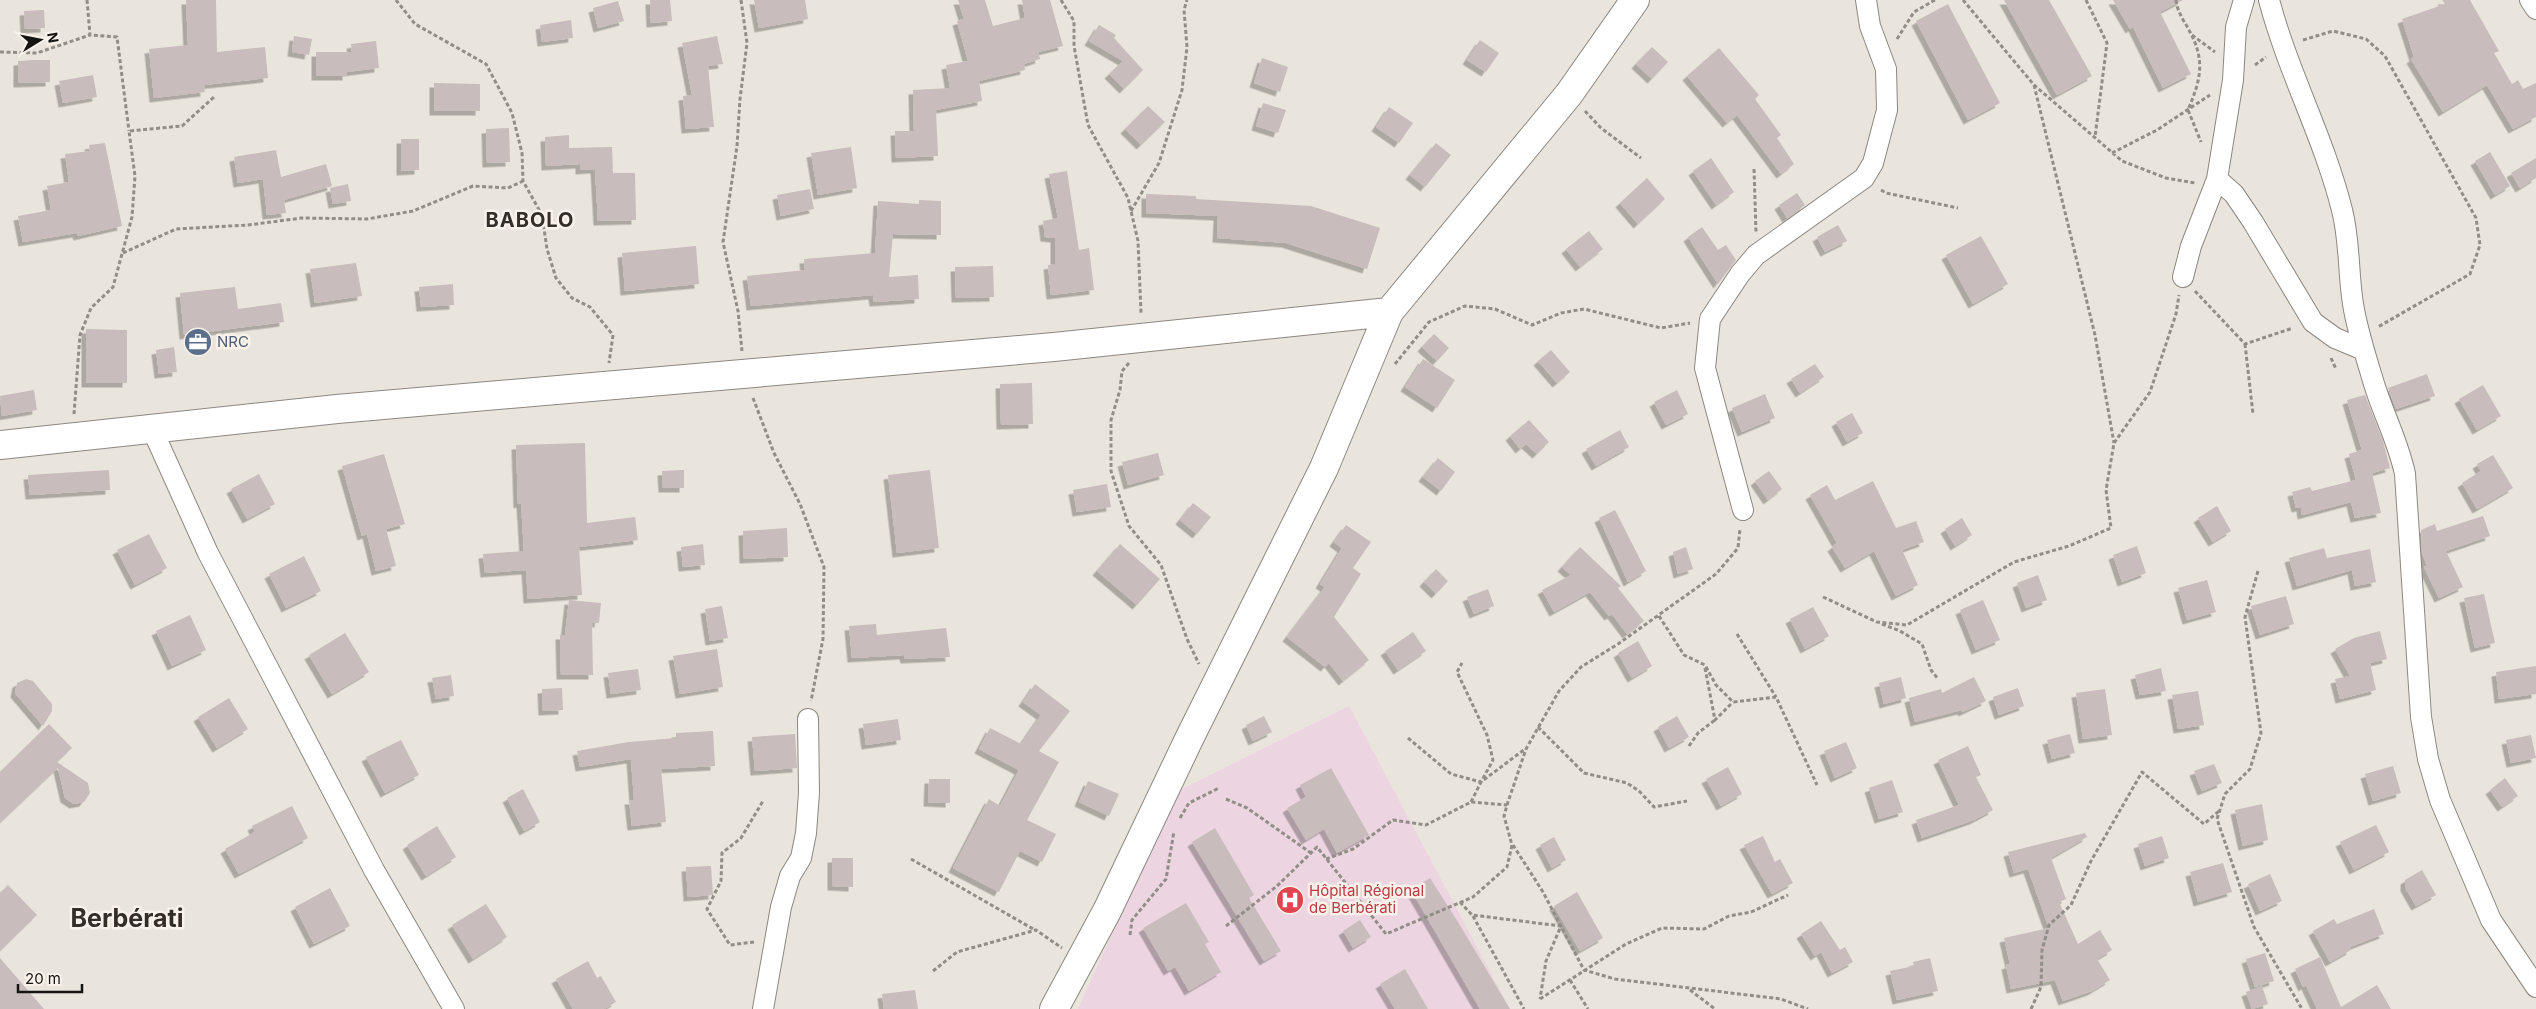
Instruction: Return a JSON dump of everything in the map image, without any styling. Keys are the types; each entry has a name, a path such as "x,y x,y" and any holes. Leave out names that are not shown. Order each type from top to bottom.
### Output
{"street":[{"path":"1054,1009 1081,961 1212,691 1324,468 1389,312 1569,94 1634,0"},
{"path":"1743,510 1705,368 1710,318 1740,274 1756,255 1864,178 1873,163 1887,110 1886,69 1870,26 1866,0"},
{"path":"2183,277 2191,246 2217,179 2233,80 2236,27 2244,0"},
{"path":"2269,0 2282,46 2331,171 2349,247 2353,304 2372,380 2400,450 2405,474 2421,717 2428,759 2440,800 2491,920 2536,987"},
{"path":"2530,0 2536,9"},
{"path":"2217,179 2234,194 2313,322 2335,338 2363,343"},
{"path":"0,445 337,409 1143,338 1389,312"},
{"path":"152,429 208,554 374,870 454,1009"},
{"path":"763,1009 777,940 781,907 790,876 801,858 806,833 809,793 808,719"}],"path":[{"path":"87,0 90,35"},
{"path":"396,0 415,24 486,64 512,113 522,153 523,180 542,215 547,249 556,278 572,298 590,307 613,335 606,386"},
{"path":"741,0 747,43 737,146 724,242 738,311 744,374 774,453 800,504 824,567 823,639 808,719"},
{"path":"1061,0 1074,21 1074,46 1088,125 1128,198 1138,241 1143,338 1134,357 1122,371 1120,390 1111,420 1111,471 1129,526 1161,565 1187,639 1212,691"},
{"path":"1131,212 1159,163 1182,90 1187,46 1184,10 1187,0"},
{"path":"1886,69 1898,34 1914,12 1935,0"},
{"path":"1963,0 2034,85 2122,161 2166,178 2200,184 2217,179"},
{"path":"2086,0 2107,43 2094,137"},
{"path":"2176,0 2176,7 2192,35 2199,59 2199,82 2188,110"},
{"path":"2112,153 2158,130 2282,46 2333,31 2366,39 2385,56 2476,218 2480,245 2470,274 2363,343"},
{"path":"0,52 37,53 90,35 116,37 135,176 132,217 113,287 91,308 80,335 73,438"},
{"path":"1877,622 1907,625 2014,562 2069,546 2111,528 2106,490 2114,443 2095,335 2034,85"},
{"path":"1569,94 1600,128 1641,158"},
{"path":"129,131 182,126 214,97"},
{"path":"1754,169 1756,255"},
{"path":"1864,178 1886,193 1958,208"},
{"path":"123,253 176,230 248,225 302,218 367,219 413,211 473,186 508,188 523,180"},
{"path":"2114,443 2150,392 2176,314 2183,277"},
{"path":"2183,277 2245,344 2253,414"},
{"path":"1393,366 1429,322 1465,306 1496,309 1532,325 1561,314 1584,310 1661,328 1710,318"},
{"path":"2245,344 2313,322 2336,369"},
{"path":"1743,510 1738,548 1716,574 1581,668 1559,691 1526,749 1504,816 1512,845 1543,892 1584,970 1615,979 1690,989 1728,991 1781,999 1808,1009"},
{"path":"2258,572 2245,617 2261,733 2250,769 2225,794 2217,819 2254,927 2302,1009"},
{"path":"1823,598 1900,631 1922,644 1930,670 1938,679"},
{"path":"1658,616 1684,655 1704,665 1716,685 1733,702"},
{"path":"1737,634 1776,697 1817,785"},
{"path":"1462,663 1457,672 1487,735 1492,760 1471,802"},
{"path":"1704,665 1715,720"},
{"path":"1689,746 1698,733 1715,720 1733,702 1776,697"},
{"path":"1538,727 1584,773 1627,782 1639,791 1654,807 1687,801"},
{"path":"1408,738 1451,774 1481,782"},
{"path":"1481,782 1526,749"},
{"path":"2031,1009 2041,987 2042,950 2049,925 2071,905 2090,861 2142,772 2204,824 2220,810"},
{"path":"1179,820 1189,803 1219,788"},
{"path":"1226,799 1248,808 1311,852"},
{"path":"763,800 741,838 722,854 721,881 707,909 730,945 777,940"},
{"path":"1326,858 1353,850 1393,820 1426,825 1471,802 1507,805"},
{"path":"1130,935 1132,920 1166,878 1174,829"},
{"path":"1226,926 1277,886 1317,847 1386,934 1473,897 1507,867 1512,845"},
{"path":"911,859 1036,930 1081,961"},
{"path":"1561,926 1546,961 1540,999 1626,944 1662,928 1704,929 1729,916 1751,912 1788,895"},
{"path":"1460,902 1472,915 1524,1009"},
{"path":"1472,915 1561,926"},
{"path":"933,971 957,952 1036,930"},
{"path":"1570,980 1588,1009"},
{"path":"1690,989 1715,1009"}],"shaded area":[{"name":"Hôpital Régional de Berbérati","path":"1349,706 1510,1009 1078,1009 1176,792"}],"building":[{"path":"186,0 216,0 217,52 265,47 268,78 204,85 205,92 154,98 149,49 188,45"},
{"path":"650,0 670,0 672,21 651,23"},
{"path":"754,0 805,0 808,19 759,28"},
{"path":"958,0 985,0 993,26 1025,18 1022,0 1050,0 1063,46 1038,52 1040,59 1024,64 1025,70 979,81 982,101 936,110 938,156 896,158 895,131 914,131 913,90 950,88 946,65 968,61 957,21 964,19"},
{"path":"2004,0 2049,0 2092,76 2057,95"},
{"path":"2113,0 2183,0 2160,12 2191,74 2163,88 2133,27 2130,29"},
{"path":"2442,0 2470,0 2499,51 2494,53 2512,84 2518,80 2523,89 2536,83 2536,117 2513,129 2487,85 2443,112 2411,59 2414,57 2402,19 2445,4"},
{"path":"618,1 624,21 598,28 593,8"},
{"path":"1948,4 2000,103 1968,120 1916,21"},
{"path":"44,10 45,28 25,29 24,11"},
{"path":"571,20 573,38 542,42 540,25"},
{"path":"1099,25 1116,35 1114,38 1143,70 1124,89 1109,74 1123,61 1089,41"},
{"path":"294,36 312,39 309,55 292,52"},
{"path":"717,36 723,64 708,66 714,127 686,129 683,96 692,95 682,43"},
{"path":"1480,40 1499,53 1486,72 1467,60"},
{"path":"376,41 379,68 347,72 347,76 316,76 316,52 352,52 351,44"},
{"path":"1652,47 1668,62 1652,79 1636,64"},
{"path":"1719,48 1759,95 1755,99 1781,135 1777,138 1794,164 1781,174 1737,115 1727,123 1687,76"},
{"path":"1262,58 1288,67 1280,92 1254,83"},
{"path":"50,60 50,82 18,83 18,61"},
{"path":"93,75 97,97 63,103 59,81"},
{"path":"434,83 480,84 480,111 434,111"},
{"path":"1263,103 1286,110 1278,133 1256,126"},
{"path":"1148,106 1165,122 1141,145 1125,129"},
{"path":"1389,107 1413,123 1399,143 1376,127"},
{"path":"509,128 510,162 487,163 486,129"},
{"path":"569,135 569,148 612,147 613,173 635,173 636,220 598,221 595,169 580,170 580,164 546,166 545,137"},
{"path":"401,139 419,139 419,170 401,171"},
{"path":"105,143 122,226 78,236 77,233 23,242 18,216 51,210 47,186 69,182 65,154 90,151 89,145"},
{"path":"1436,143 1451,155 1425,187 1410,175"},
{"path":"851,147 857,188 818,195 811,153"},
{"path":"276,150 281,177 326,164 332,186 284,200 286,213 267,215 263,179 238,183 234,157"},
{"path":"2490,152 2510,186 2495,195 2475,161"},
{"path":"1711,158 1734,192 1716,205 1693,171"},
{"path":"2536,158 2536,178 2520,188 2511,173"},
{"path":"1067,171 1079,250 1089,248 1094,290 1051,295 1048,265 1055,264 1055,238 1045,237 1043,221 1058,218 1049,174"},
{"path":"1647,178 1665,199 1638,224 1620,203"},
{"path":"348,184 351,201 333,204 330,188"},
{"path":"810,189 814,209 781,216 777,195"},
{"path":"1797,193 1805,205 1787,218 1779,205"},
{"path":"1146,194 1196,196 1196,199 1311,206 1380,228 1367,269 1286,243 1217,238 1218,216 1146,213"},
{"path":"919,200 941,201 941,235 893,234 889,277 918,275 919,299 874,302 873,295 751,306 747,276 805,270 804,259 875,253 878,201 919,204"},
{"path":"1838,225 1847,241 1825,252 1817,237"},
{"path":"1702,227 1718,250 1726,245 1736,260 1718,284 1688,237"},
{"path":"1589,231 1603,249 1580,267 1566,249"},
{"path":"1981,236 2008,284 1973,304 1946,255"},
{"path":"696,246 699,284 625,291 622,253"},
{"path":"356,263 362,296 315,303 310,269"},
{"path":"993,266 994,297 956,298 955,267"},
{"path":"453,284 454,305 421,307 419,287"},
{"path":"235,287 238,309 281,303 284,322 184,335 180,293"},
{"path":"86,329 127,330 127,383 86,383"},
{"path":"1434,334 1449,348 1437,361 1422,347"},
{"path":"174,347 177,372 159,374 156,350"},
{"path":"1551,350 1570,372 1557,383 1538,361"},
{"path":"1423,359 1455,380 1437,408 1405,387"},
{"path":"1815,364 1824,377 1800,393 1791,379"},
{"path":"2427,374 2435,396 2396,409 2388,388"},
{"path":"1032,383 1033,424 1001,425 1000,384"},
{"path":"2483,385 2501,416 2477,430 2459,399"},
{"path":"34,390 37,410 2,416 0,396"},
{"path":"1677,390 1688,414 1666,425 1654,402"},
{"path":"1765,394 1775,418 1742,432 1732,408"},
{"path":"2365,395 2383,441 2390,468 2372,473 2381,513 2355,518 2351,502 2302,515 2301,507 2296,508 2292,492 2310,487 2312,491 2356,480 2349,454 2362,450 2347,400"},
{"path":"1852,413 1863,433 1847,442 1836,422"},
{"path":"1529,420 1549,442 1537,454 1526,444 1520,449 1510,436"},
{"path":"1620,430 1629,447 1596,466 1586,449"},
{"path":"585,443 587,523 635,517 638,540 579,547 582,595 528,599 526,570 485,573 483,554 524,551 521,503 518,504 516,445"},
{"path":"1158,453 1164,475 1128,485 1122,462"},
{"path":"384,454 405,524 386,529 396,566 376,571 367,534 362,536 342,466"},
{"path":"2493,455 2513,488 2477,509 2462,483 2481,471 2477,464"},
{"path":"1438,458 1455,472 1441,491 1423,477"},
{"path":"109,470 110,490 30,495 28,475"},
{"path":"684,470 684,488 663,488 662,471"},
{"path":"930,470 939,548 897,553 888,475"},
{"path":"1769,471 1782,489 1768,500 1755,481"},
{"path":"259,474 275,504 247,519 231,489"},
{"path":"1873,481 1896,528 1916,521 1924,542 1902,550 1918,585 1896,596 1874,551 1845,568 1832,547 1837,543 1810,495 1827,485 1835,500"},
{"path":"1107,484 1111,507 1077,512 1073,490"},
{"path":"1193,503 1211,517 1197,534 1180,520"},
{"path":"2217,506 2231,531 2213,542 2198,518"},
{"path":"1615,510 1646,571 1628,582 1599,518"},
{"path":"2483,516 2490,536 2446,551 2463,587 2439,598 2424,567 2427,566 2422,553 2421,530 2435,524 2437,531"},
{"path":"1962,518 1972,535 1955,546 1945,529"},
{"path":"1346,525 1371,542 1353,568 1361,574 1334,617 1369,660 1343,681 1329,663 1325,667 1287,637 1325,587 1320,584 1342,548 1334,542"},
{"path":"787,528 788,557 744,559 743,531"},
{"path":"149,534 167,568 135,585 117,550"},
{"path":"703,544 705,565 683,567 681,547"},
{"path":"1120,544 1160,579 1137,605 1097,571"},
{"path":"2137,546 2146,573 2122,582 2113,555"},
{"path":"1580,547 1621,586 1618,588 1644,621 1627,634 1612,614 1609,616 1590,592 1554,612 1542,590 1571,575 1562,567"},
{"path":"1686,547 1693,569 1678,574 1673,552"},
{"path":"2324,548 2327,558 2370,549 2376,582 2355,586 2352,570 2297,586 2289,558"},
{"path":"304,556 321,591 286,608 269,574"},
{"path":"1436,569 1448,581 1436,594 1424,582"},
{"path":"2038,575 2047,600 2026,608 2017,583"},
{"path":"2207,580 2216,612 2187,620 2178,588"},
{"path":"1488,589 1494,606 1474,614 1467,597"},
{"path":"2484,594 2495,643 2475,648 2464,598"},
{"path":"2286,596 2294,624 2260,635 2251,606"},
{"path":"569,600 601,603 599,623 592,623 593,675 561,675 560,635 565,635"},
{"path":"1983,600 2000,640 1976,650 1960,610"},
{"path":"722,606 728,638 710,641 705,609"},
{"path":"1813,607 1829,636 1805,649 1790,619"},
{"path":"190,615 206,650 172,666 156,631"},
{"path":"876,624 877,635 946,628 950,657 905,659 904,655 852,658 849,626"},
{"path":"2380,631 2387,659 2370,663 2376,690 2340,699 2335,679 2350,676 2335,649 2354,638"},
{"path":"1413,632 1426,651 1398,670 1385,651"},
{"path":"345,633 369,672 332,694 309,655"},
{"path":"1638,641 1652,666 1632,678 1618,653"},
{"path":"717,649 723,687 680,694 673,656"},
{"path":"2536,666 2536,694 2499,699 2496,672"},
{"path":"2161,668 2166,691 2140,695 2135,675"},
{"path":"638,669 641,690 611,694 608,673"},
{"path":"451,675 454,696 436,699 432,678"},
{"path":"1901,677 1906,698 1884,704 1879,683"},
{"path":"1974,677 1986,701 1963,712 1962,710 1915,722 1909,698 1941,689 1942,693"},
{"path":"26,679 33,681 52,704 52,711 43,726 15,693 17,683"},
{"path":"1035,684 1070,711 1039,751 1059,762 1027,820 1056,834 1042,862 1020,851 999,892 953,868 989,799 1000,806 1019,770 979,749 990,728 1021,744 1041,715 1023,702"},
{"path":"562,688 563,710 543,711 542,689"},
{"path":"2018,688 2024,706 1999,715 1993,697"},
{"path":"2105,689 2112,735 2083,739 2076,693"},
{"path":"2198,691 2204,725 2178,729 2172,695"},
{"path":"229,698 248,729 217,748 198,717"},
{"path":"1264,716 1272,732 1253,741 1246,725"},
{"path":"1677,716 1689,737 1669,748 1658,727"},
{"path":"898,719 901,740 866,745 863,724"},
{"path":"49,724 72,748 57,762 88,783 90,793 84,802 74,804 65,798 58,768 0,823 0,772"},
{"path":"713,731 715,766 661,769 666,822 632,826 629,800 634,800 631,759 580,767 577,751 629,742 676,738 676,733"},
{"path":"795,734 797,768 755,771 752,737"},
{"path":"2070,734 2075,753 2052,759 2047,740"},
{"path":"2531,735 2536,758 2511,763 2506,740"},
{"path":"401,740 419,775 385,793 366,757"},
{"path":"1846,742 1857,768 1835,778 1824,751"},
{"path":"1968,746 1981,775 1976,777 1993,810 1974,820 1922,838 1916,820 1959,805 1938,760"},
{"path":"2214,764 2222,783 2202,791 2194,771"},
{"path":"2393,766 2401,793 2373,801 2365,774"},
{"path":"1728,767 1742,794 1721,806 1706,779"},
{"path":"1331,768 1369,835 1337,853 1324,829 1306,840 1287,808 1306,797 1300,785"},
{"path":"2505,778 2518,796 2502,807 2490,790"},
{"path":"929,779 950,779 950,803 928,802"},
{"path":"1892,780 1903,812 1879,819 1869,788"},
{"path":"1088,781 1119,794 1109,816 1079,802"},
{"path":"523,789 540,822 524,831 507,798"},
{"path":"2262,804 2268,840 2243,846 2235,810"},
{"path":"292,806 308,838 239,874 225,849 255,832 252,826"},
{"path":"2376,825 2389,852 2354,870 2340,842"},
{"path":"437,826 456,857 426,876 407,845"},
{"path":"1215,828 1254,895 1249,898 1281,951 1264,961 1192,842"},
{"path":"2085,833 2087,837 2051,858 2066,899 2059,902 2078,944 2100,930 2112,950 2097,959 2110,980 2092,991 2063,1001 2055,980 2011,989 2006,965 2010,964 2004,938 2049,928 2028,869 2014,873 2008,852"},
{"path":"1763,836 1775,862 1780,859 1793,883 1772,894 1744,845"},
{"path":"2162,836 2169,858 2145,866 2138,844"},
{"path":"1554,837 1566,860 1552,868 1540,845"},
{"path":"832,858 853,858 853,887 832,886"},
{"path":"2223,863 2232,892 2198,902 2190,872"},
{"path":"711,866 713,895 688,897 686,867"},
{"path":"2422,870 2436,895 2416,906 2405,887 2405,880"},
{"path":"2270,874 2282,901 2260,911 2248,884"},
{"path":"1430,878 1510,1009 1480,1009 1411,890"},
{"path":"8,885 37,915 0,951 0,893"},
{"path":"330,888 350,926 314,944 295,907"},
{"path":"1577,892 1603,938 1580,951 1554,906"},
{"path":"1186,903 1209,942 1205,944 1221,972 1189,991 1175,967 1168,971 1143,928"},
{"path":"486,904 507,937 473,959 452,925"},
{"path":"2374,909 2384,934 2350,947 2351,950 2330,962 2313,931 2334,919 2337,924"},
{"path":"1360,920 1371,937 1353,948 1343,931"},
{"path":"1821,921 1840,950 1845,947 1853,962 1832,973 1821,952 1815,956 1801,934"},
{"path":"2265,953 2274,981 2255,987 2246,959"},
{"path":"2320,957 2341,1007 2377,985 2391,1009 2317,1009 2306,985 2303,987 2295,969"},
{"path":"0,958 44,1009 0,1009"},
{"path":"1930,958 1938,991 1897,1000 1890,971 1914,966 1913,962"},
{"path":"588,961 597,978 601,976 616,1002 604,1009 573,1009 556,979"},
{"path":"1405,969 1428,1009 1395,1009 1380,984"},
{"path":"2262,986 2268,1004 2252,1009 2246,992"},
{"path":"915,990 918,1009 884,1009 882,994"}],"place":[{"name":"NRC","path":"198,342"},
{"name":"Hôpital Régional de Berbérati","path":"1290,900"}],"district":[{"name":"BABOLO","path":"530,220"},
{"name":"Berbérati","path":"127,918"}]}
